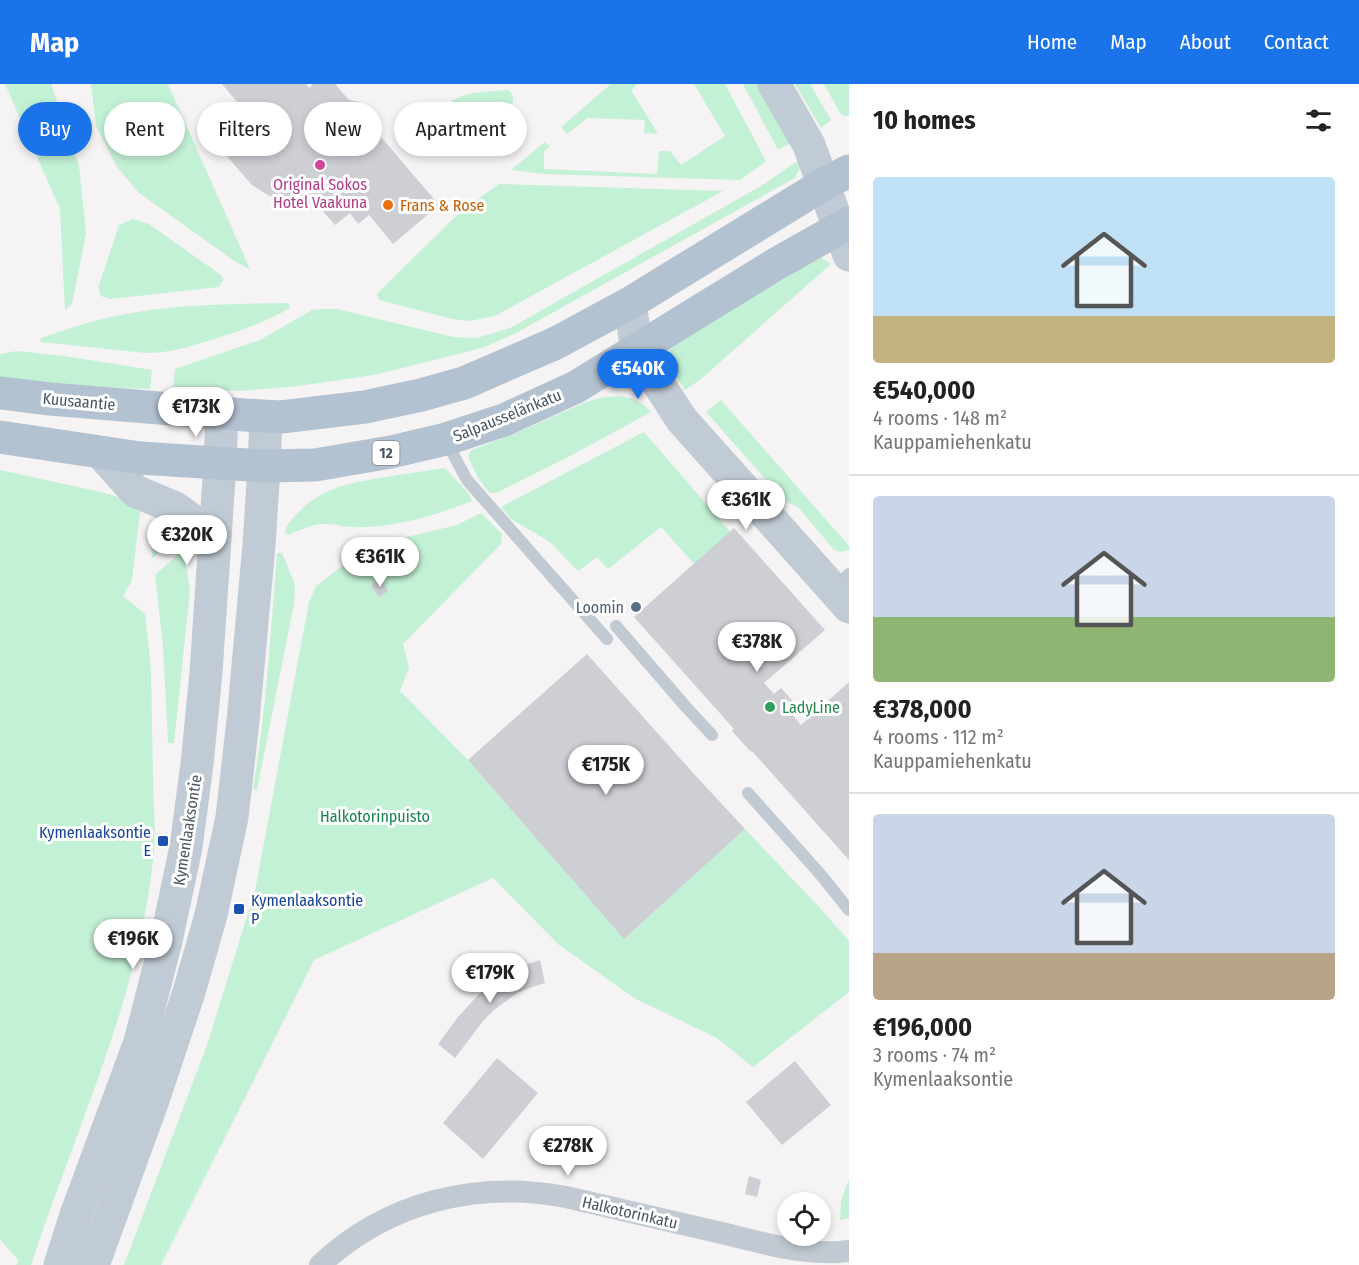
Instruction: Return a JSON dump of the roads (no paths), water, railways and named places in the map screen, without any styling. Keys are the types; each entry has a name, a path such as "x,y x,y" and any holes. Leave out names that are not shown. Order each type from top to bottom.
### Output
{"main road":[{"path":"774,84 809,145 836,178 846,235"},
{"path":"93,1265 153,1100 189,992 215,897 232,817 247,674 266,417 365,407 464,383 556,344 630,303 836,178"},
{"name":"Salpausselänkatu","path":"264,466 315,465 391,452 446,440 504,420 576,387 777,264 846,235"},
{"path":"630,303 637,351 682,420 843,590"},
{"name":"Kuusaantie","path":"0,393 266,417"},
{"name":"Kymenlaaksontie","path":"60,1265 76,1215 140,1042 171,920 186,847 197,764 211,602 222,413"},
{"name":"12","path":"0,437 155,460 264,466"},
{"path":"101,453 135,491 175,508 193,521 214,543"}],"street":[{"name":"Halkotorinkatu","path":"320,1265 361,1232 387,1218 456,1196 504,1191 547,1193 805,1251 849,1251"}],"lane":[{"path":"446,440 467,480 607,639"},
{"path":"616,626 712,735"},
{"path":"748,793 849,910"}],"place":[{"name":"Original Sokos Hotel Vaakuna","path":"320,165"},
{"name":"Frans & Rose","path":"388,205"},
{"name":"Loomin","path":"636,607"},
{"name":"LadyLine","path":"770,707"},
{"name":"Kymenlaaksontie E","path":"163,841"},
{"name":"Kymenlaaksontie P","path":"239,909"}],"park label":[{"name":"Halkotorinpuisto","path":"375,816"}]}
